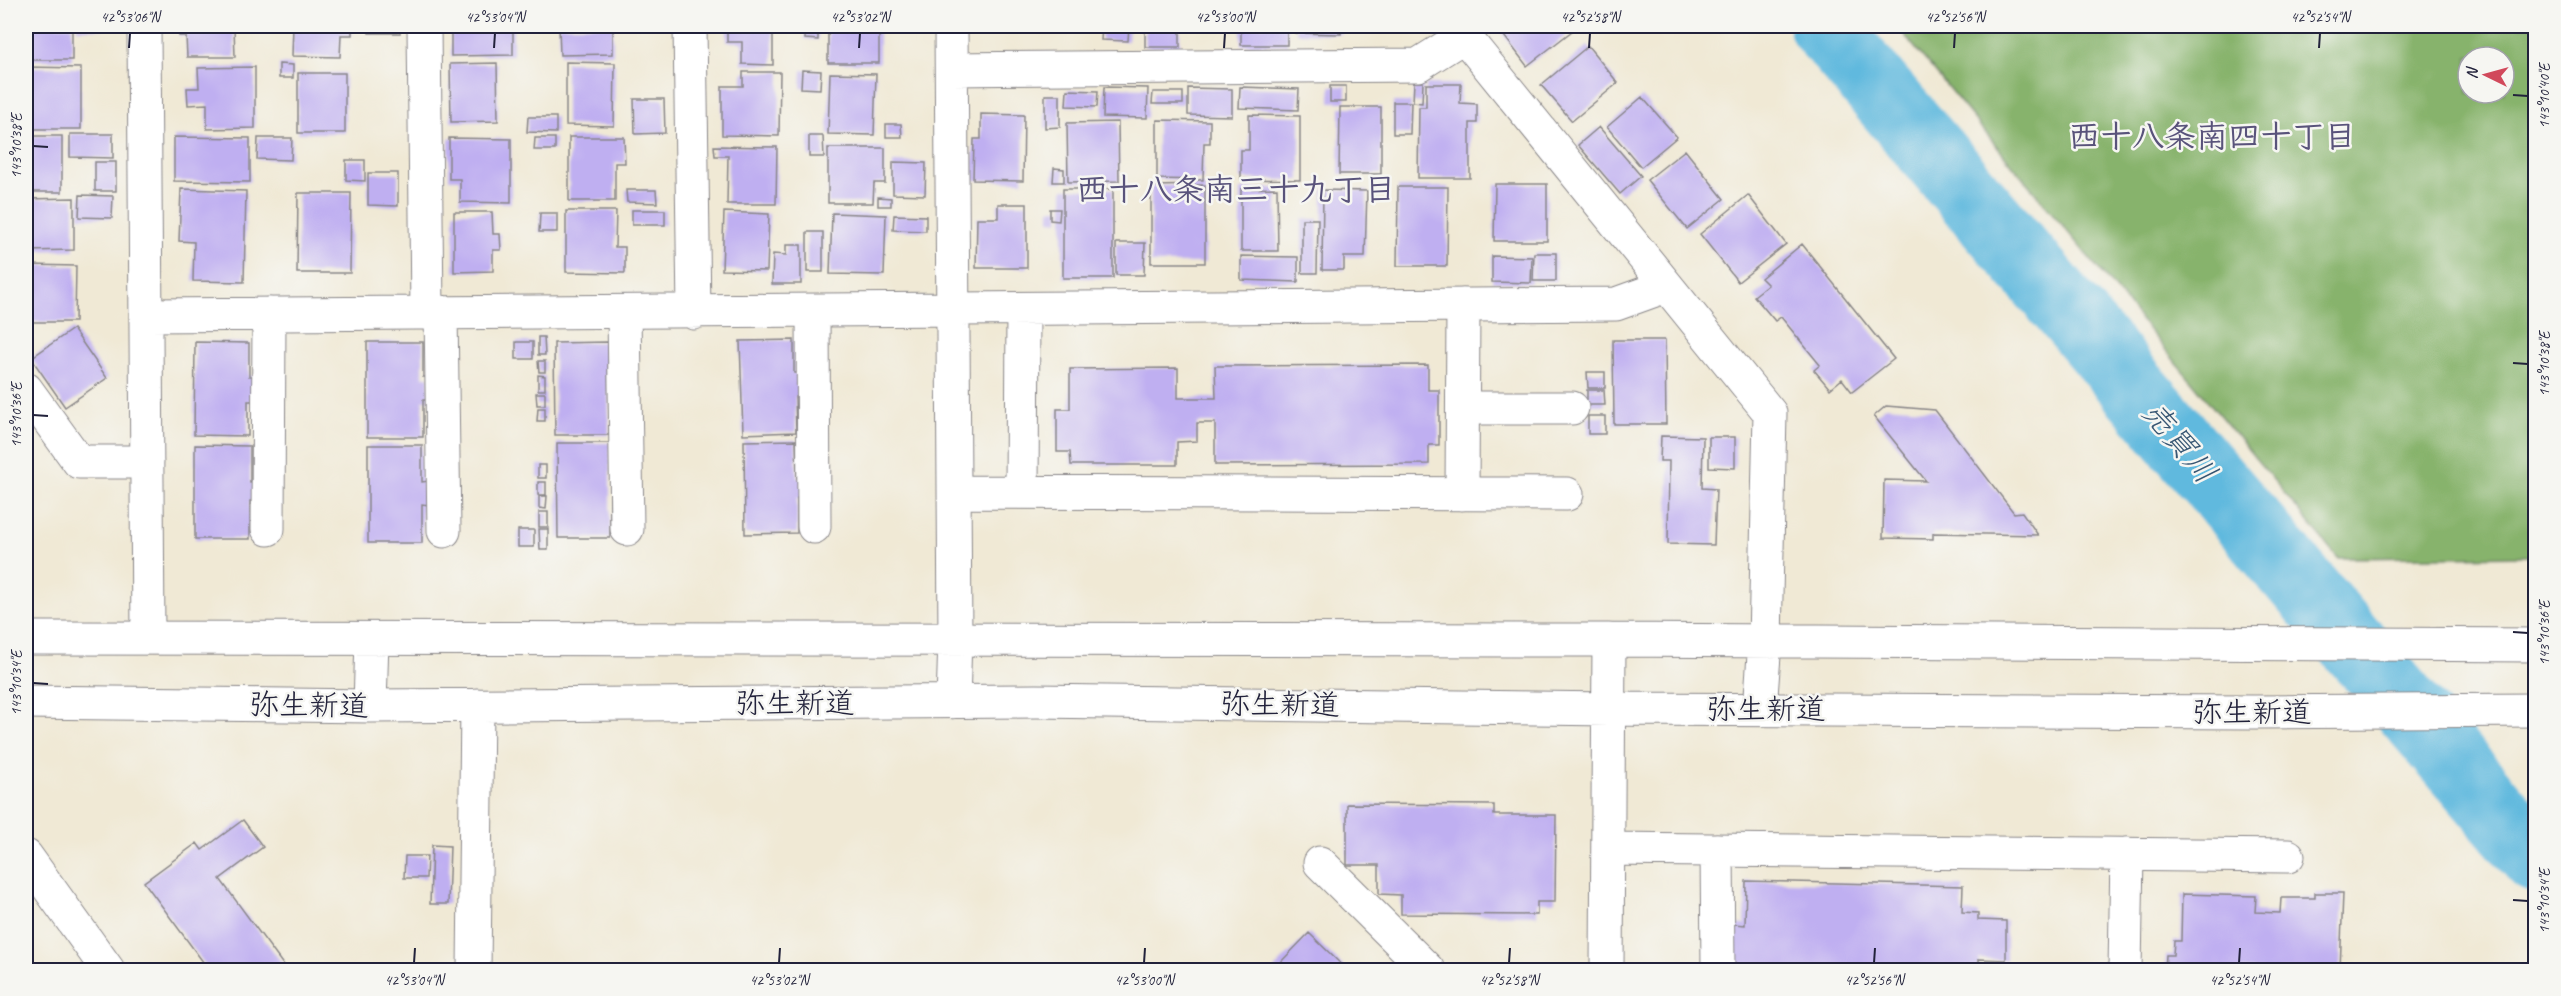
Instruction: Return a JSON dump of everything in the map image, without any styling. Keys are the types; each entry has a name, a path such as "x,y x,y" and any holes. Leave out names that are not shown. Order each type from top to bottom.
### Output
{"street":[{"path":"144,26 148,315 148,638"},
{"path":"424,26 444,531"},
{"path":"690,26 694,313"},
{"path":"951,26 955,639 953,702"},
{"path":"952,69 1418,65 1460,31 1770,413 1765,642 1760,709"},
{"path":"148,315 434,312 694,313 1616,304 1666,286"},
{"path":"1462,494 1463,305"},
{"path":"1022,492 1023,310"},
{"path":"624,312 627,529"},
{"path":"813,312 814,527"},
{"path":"268,314 268,529"},
{"path":"26,389 79,462 147,462"},
{"path":"1463,408 1572,408"},
{"path":"954,492 1567,494"},
{"path":"26,638 1609,640 2535,645"},
{"path":"370,706 372,639"},
{"path":"1607,970 1609,640"},
{"name":"弥生新道","path":"26,702 370,706 953,702 1609,709 2254,712 2527,710"},
{"path":"474,970 477,705"},
{"path":"1608,849 2288,856"},
{"path":"1717,850 1718,970"},
{"path":"2125,970 2127,854"},
{"path":"26,856 103,969"},
{"path":"1320,863 1428,970"}],"green space":[{"path":"1897,26 2535,26 2535,556 2338,558"}],"building":[{"path":"26,26 72,26 72,60 26,60"},
{"path":"77,26 107,26 107,29 77,29"},
{"path":"179,26 234,26 235,57 187,57 186,36 179,36"},
{"path":"293,26 352,26 352,35 341,35 340,57 292,56"},
{"path":"369,26 400,26 400,33 369,33"},
{"path":"451,26 513,26 513,55 451,56"},
{"path":"559,26 613,26 613,54 560,55"},
{"path":"719,26 773,26 773,65 742,64 742,42 727,42 727,28 719,28"},
{"path":"805,26 818,26 818,40 805,39"},
{"path":"828,26 879,26 879,63 828,63"},
{"path":"994,26 1018,26 1018,32 995,33"},
{"path":"1102,26 1129,26 1128,41 1101,40"},
{"path":"1145,26 1180,26 1180,47 1145,47"},
{"path":"1241,26 1287,26 1287,45 1241,45"},
{"path":"1296,26 1341,26 1341,34 1296,33"},
{"path":"1501,26 1567,26 1572,31 1527,66 1498,28"},
{"path":"1588,46 1618,83 1572,121 1541,85"},
{"path":"566,62 615,63 614,126 566,125"},
{"path":"497,63 498,121 451,122 450,64"},
{"path":"279,64 293,65 293,78 279,78"},
{"path":"26,67 81,68 81,129 26,129"},
{"path":"255,67 255,128 207,129 207,104 188,105 187,88 199,88 198,68"},
{"path":"802,70 821,71 820,89 801,88"},
{"path":"743,72 780,72 779,136 722,135 722,86 743,86"},
{"path":"298,73 345,73 345,133 298,133"},
{"path":"830,73 876,74 874,135 828,134"},
{"path":"1414,82 1423,82 1422,103 1413,102"},
{"path":"1426,84 1461,84 1460,103 1477,104 1477,123 1470,123 1470,178 1418,178 1419,107 1426,107"},
{"path":"1330,86 1346,86 1346,102 1330,102"},
{"path":"1104,87 1148,88 1147,118 1103,117"},
{"path":"1240,87 1299,89 1298,110 1239,108"},
{"path":"1188,88 1232,89 1232,116 1188,115"},
{"path":"1067,90 1098,91 1097,107 1066,106"},
{"path":"1153,92 1183,92 1183,104 1152,104"},
{"path":"1045,95 1060,95 1060,127 1045,128"},
{"path":"1642,97 1677,137 1641,167 1607,127"},
{"path":"634,99 664,99 665,133 635,134"},
{"path":"1393,102 1411,102 1410,134 1393,134"},
{"path":"1340,107 1381,107 1381,174 1339,174"},
{"path":"981,114 1024,115 1023,181 973,180 974,139 981,139"},
{"path":"1249,115 1300,116 1300,180 1241,179 1241,150 1249,150"},
{"path":"528,117 556,117 556,133 527,132"},
{"path":"1157,120 1210,121 1210,143 1204,143 1203,180 1157,179"},
{"path":"1118,122 1119,181 1068,182 1067,123"},
{"path":"886,124 901,124 902,137 886,137"},
{"path":"1599,127 1641,176 1620,194 1578,145"},
{"path":"70,134 113,134 113,158 70,157"},
{"path":"26,136 62,136 62,192 26,192"},
{"path":"809,136 823,136 824,157 809,157"},
{"path":"174,137 250,138 250,182 174,181"},
{"path":"569,137 624,137 625,163 615,163 615,201 569,201"},
{"path":"258,138 292,138 291,160 257,159"},
{"path":"449,138 511,139 511,203 460,202 460,179 449,179"},
{"path":"535,138 555,138 555,150 534,150"},
{"path":"714,146 777,147 776,204 727,204 728,156 715,156"},
{"path":"828,148 885,148 885,183 874,183 873,203 828,203"},
{"path":"1685,150 1724,199 1687,229 1647,180"},
{"path":"346,160 365,160 365,181 346,180"},
{"path":"95,162 116,162 116,191 95,191"},
{"path":"893,162 926,163 925,195 893,194"},
{"path":"1054,168 1064,169 1064,182 1053,182"},
{"path":"368,173 398,173 398,206 368,205"},
{"path":"1495,184 1547,184 1547,241 1494,241"},
{"path":"1205,185 1205,263 1151,263 1151,186"},
{"path":"1398,187 1448,187 1447,266 1397,266"},
{"path":"1277,188 1278,251 1241,251 1241,189"},
{"path":"181,189 246,191 244,282 193,281 194,242 179,241"},
{"path":"1063,189 1113,189 1113,278 1063,278"},
{"path":"626,190 656,190 657,203 627,202"},
{"path":"1323,190 1367,191 1365,257 1344,257 1344,270 1322,270"},
{"path":"298,193 351,193 350,273 297,273"},
{"path":"80,195 113,196 112,218 79,217"},
{"path":"1748,195 1786,244 1738,282 1700,234"},
{"path":"878,197 891,198 891,206 878,206"},
{"path":"74,198 74,250 26,251 26,199"},
{"path":"998,204 1027,204 1027,268 976,268 977,218 998,218"},
{"path":"1050,209 1060,209 1059,221 1050,220"},
{"path":"632,210 665,210 665,225 632,225"},
{"path":"566,211 616,211 615,247 625,247 625,273 566,272"},
{"path":"454,212 492,212 493,234 500,234 501,250 493,250 493,271 454,272"},
{"path":"724,212 769,214 767,271 722,270"},
{"path":"540,213 557,213 557,232 539,232"},
{"path":"832,213 886,215 884,275 830,274"},
{"path":"894,215 926,216 926,231 893,230"},
{"path":"1302,219 1318,219 1317,273 1302,273"},
{"path":"807,232 823,232 823,272 807,272"},
{"path":"1116,243 1145,243 1144,275 1116,275"},
{"path":"1802,244 1894,359 1852,392 1842,379 1830,389 1814,370 1820,365 1781,317 1775,321 1754,296 1768,285 1761,278"},
{"path":"786,245 801,245 801,284 772,284 773,254 786,255"},
{"path":"1534,253 1556,253 1556,281 1533,281"},
{"path":"1241,256 1298,257 1298,282 1241,280"},
{"path":"1492,256 1532,257 1531,283 1492,282"},
{"path":"30,265 76,266 75,322 29,322"},
{"path":"73,329 107,378 65,407 31,358"},
{"path":"538,337 544,337 545,355 538,355"},
{"path":"794,340 794,373 803,373 803,396 795,397 796,432 743,434 740,341"},
{"path":"1613,340 1665,340 1666,424 1614,424"},
{"path":"195,342 249,343 249,376 256,376 256,401 248,401 248,436 194,435"},
{"path":"367,342 423,342 423,377 429,377 429,400 423,400 423,437 367,437"},
{"path":"516,342 533,342 533,359 516,359"},
{"path":"608,342 609,435 555,435 554,343"},
{"path":"538,361 545,361 545,372 539,372"},
{"path":"1428,365 1428,390 1439,390 1439,445 1429,445 1429,464 1215,465 1215,423 1197,423 1197,441 1177,442 1177,465 1071,465 1070,452 1057,452 1057,409 1070,409 1070,369 1178,368 1178,398 1216,398 1215,366"},
{"path":"1587,372 1605,372 1605,388 1588,388"},
{"path":"538,375 545,376 545,390 538,390"},
{"path":"1587,390 1604,390 1605,405 1587,405"},
{"path":"536,393 545,393 545,405 537,405"},
{"path":"1886,406 1935,410 2014,513 2022,512 2038,535 1933,533 1933,539 1883,538 1884,480 1926,481 1874,416"},
{"path":"538,408 545,408 545,421 537,421"},
{"path":"1588,416 1605,416 1605,434 1588,434"},
{"path":"1661,436 1703,437 1702,488 1716,489 1714,545 1668,544 1669,461 1660,461"},
{"path":"1709,437 1735,437 1735,468 1709,467"},
{"path":"796,440 797,478 802,478 802,498 797,498 797,533 745,534 744,441"},
{"path":"557,443 610,443 610,538 558,538"},
{"path":"195,445 250,446 250,482 257,481 257,501 250,501 250,539 195,539"},
{"path":"368,445 422,445 422,482 429,481 429,505 422,504 422,543 368,543"},
{"path":"538,465 546,465 546,478 538,478"},
{"path":"538,482 546,482 546,495 538,495"},
{"path":"539,496 547,496 546,509 539,508"},
{"path":"539,512 548,512 548,527 539,527"},
{"path":"539,529 548,529 548,550 540,550"},
{"path":"518,530 534,530 534,547 518,547"},
{"path":"1347,804 1494,805 1494,815 1556,815 1555,902 1537,902 1537,915 1401,914 1401,895 1379,894 1379,865 1347,865"},
{"path":"243,820 263,847 220,879 287,970 209,970 144,882 197,843 202,850"},
{"path":"432,845 450,846 448,904 430,904"},
{"path":"405,856 427,856 426,878 404,878"},
{"path":"1746,881 1963,886 1962,912 1978,913 1978,920 2006,921 2006,960 1979,959 1979,968 1961,967 1961,970 1746,970 1746,966 1733,966 1734,924 1745,925"},
{"path":"2315,893 2343,893 2340,970 2165,970 2166,955 2173,955 2174,941 2181,941 2182,894 2256,896 2255,912 2280,913 2281,898 2315,898"},
{"path":"1309,933 1347,970 1273,970"}],"waterway":[{"name":"売買川","path":"1824,26 2536,858"}],"district":[{"name":"西十八条南四十丁目","path":"2212,136"},
{"name":"西十八条南三十九丁目","path":"1236,189"}]}
